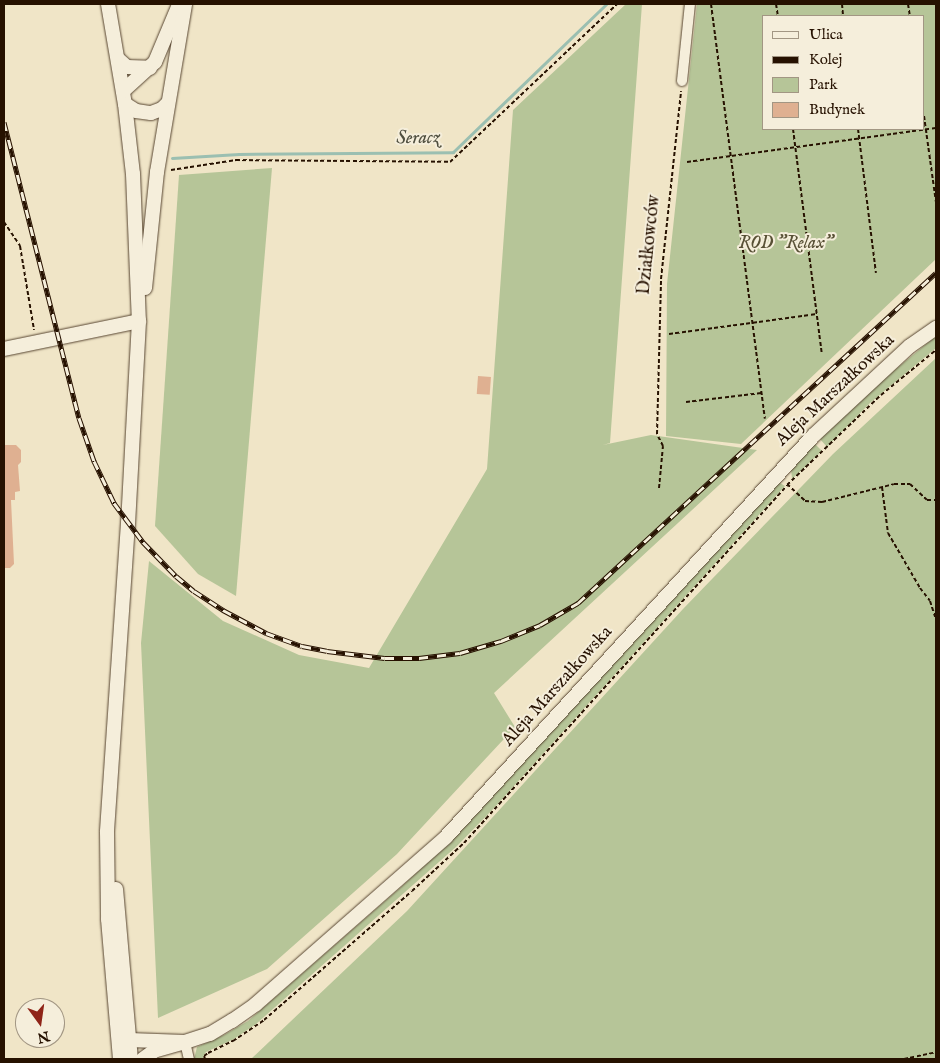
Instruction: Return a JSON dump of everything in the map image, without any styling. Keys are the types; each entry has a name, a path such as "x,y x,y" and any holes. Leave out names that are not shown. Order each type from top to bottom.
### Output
{"main road":[{"path":"108,4 124,98 133,174 139,320 130,503 106,865 108,919 132,1053"},
{"path":"124,98 159,55 179,4"},
{"path":"139,320 145,289 157,172 184,4"},
{"path":"118,60 126,67 150,68"},
{"path":"124,98 136,111 151,113 162,109 167,104"},
{"path":"4,349 139,320"},
{"name":"Aleja Marszałkowska","path":"132,1053 185,1042 210,1034 232,1022 256,1004 446,837 776,474 813,436 910,346 936,328"},
{"name":"Aleja Marszałkowska","path":"132,1053 185,1042"}],"street":[{"path":"682,81 690,4"},
{"path":"185,1042 188,1059"}],"path":[{"path":"157,172 236,160 450,162 617,4"},
{"path":"711,4 729,156 765,418"},
{"name":"Działkowców","path":"659,488 663,446 657,434 661,279 682,81"},
{"path":"925,123 936,202"},
{"path":"687,162 936,128"},
{"path":"793,130 822,354"},
{"path":"858,130 876,273"},
{"path":"4,222 20,246 30,298 35,343"},
{"path":"668,334 817,314"},
{"path":"686,402 761,393"},
{"path":"776,474 804,502 822,502 882,488 910,484 927,500 936,500"},
{"path":"882,488 888,533 920,588 930,601 936,619"},
{"path":"904,1059 936,1052"}],"green space":[{"path":"626,4 642,4 610,443 603,445 651,435 757,450 494,693 515,727 397,854 267,969 158,1018 141,643 149,561 223,621 299,655 369,668 487,469 513,110"},
{"name":"ROD \"Relax\"","path":"697,4 936,4 936,259 741,444 666,436 667,284"},
{"path":"272,168 236,596 198,574 155,526 179,175"},
{"path":"936,336 936,348 870,403 827,447 820,439 885,378"},
{"path":"936,358 936,1059 251,1059 407,911 683,609 833,454"},
{"path":"815,444 822,451 792,479 791,468"},
{"path":"780,483 785,486 495,807 457,846 256,1024 234,1039 206,1052 202,1059 194,1059 197,1047 224,1035 248,1021 400,888 460,832 776,484"}],"building":[{"path":"478,376 491,377 490,395 477,394"},
{"path":"4,445 16,445 21,450 21,462 18,465 20,491 15,492 15,500 11,500 14,564 10,568 4,568"}],"waterway":[{"name":"Seracz","path":"172,158 239,154 453,152 606,4"}],"railway":[{"path":"4,122 79,418 94,461 114,503 143,542 176,576 194,591 223,610 266,633 302,646 327,651 385,658 419,658 460,653 501,641 540,625 578,603 936,273"}]}
